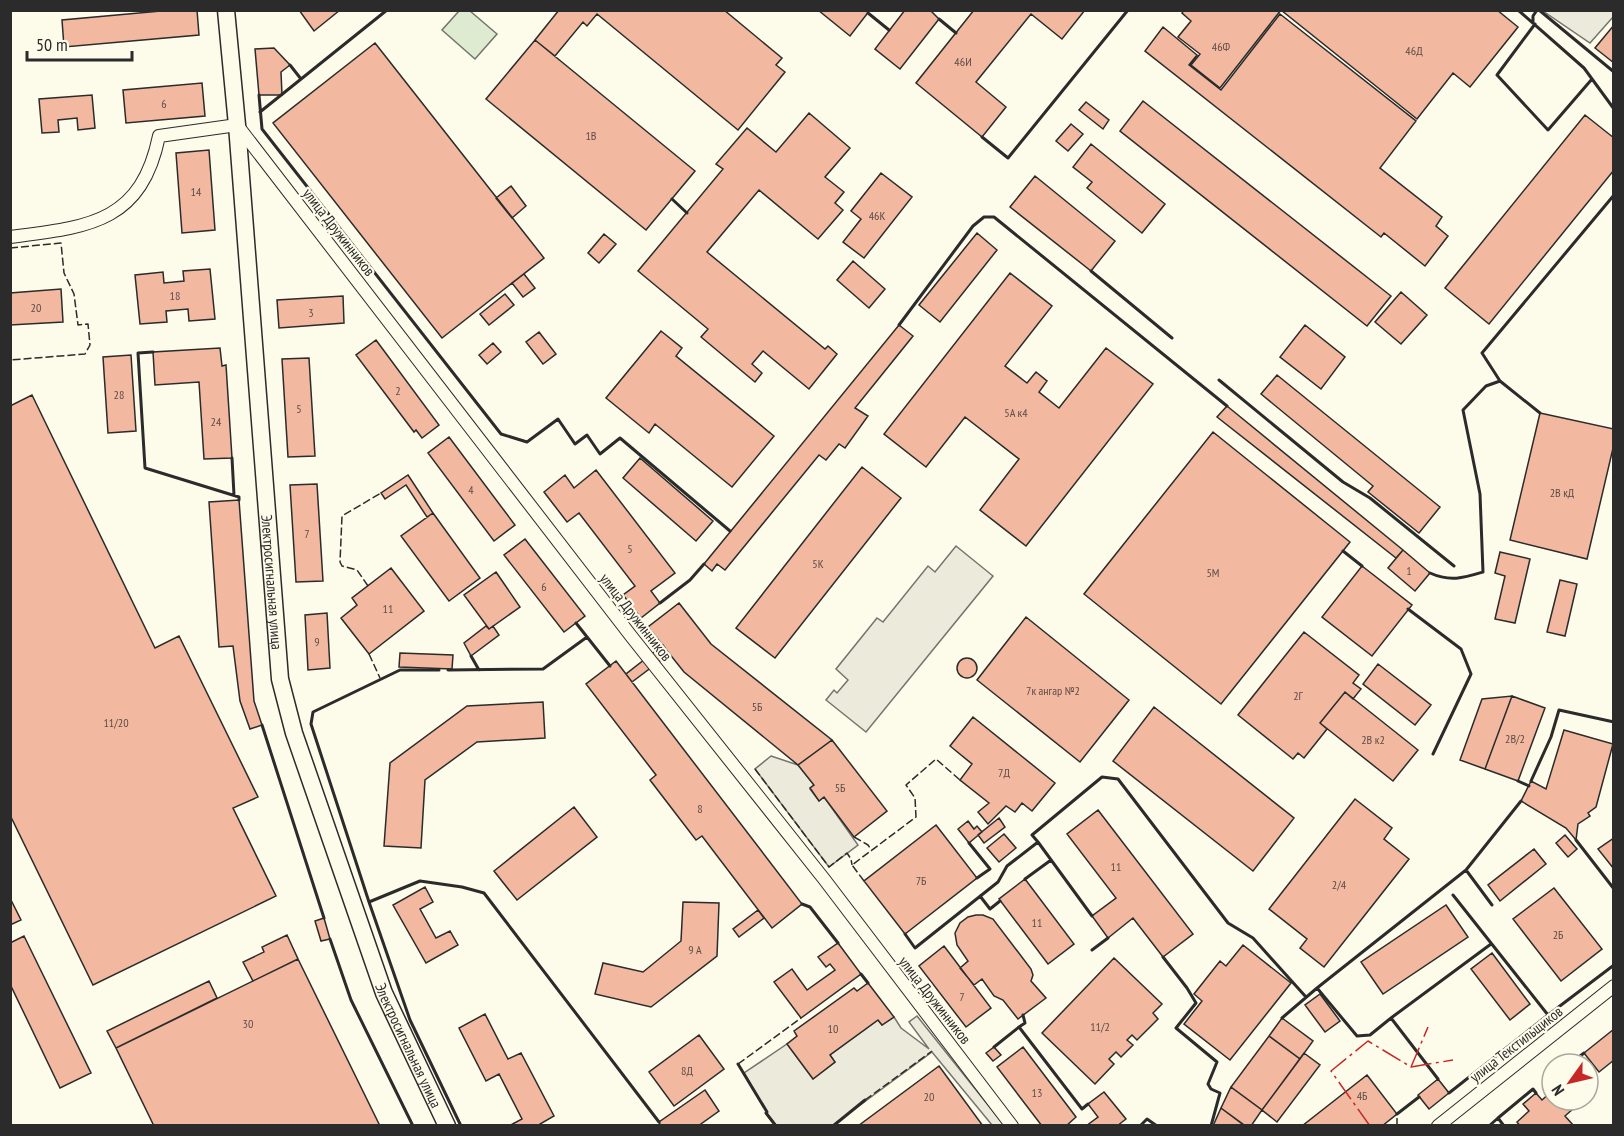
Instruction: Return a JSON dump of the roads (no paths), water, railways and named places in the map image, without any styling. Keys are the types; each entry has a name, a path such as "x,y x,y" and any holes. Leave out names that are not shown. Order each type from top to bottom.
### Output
{"street":[{"name":"Электросигнальная улица","path":"226,10 280,679 294,733 384,993 447,1125"},
{"path":"10,237 70,229 111,215 138,191 154,161 159,136 237,125"},
{"name":"улица Дружинников","path":"237,125 610,609 824,879 1012,1125"},
{"name":"улица Текстильщиков","path":"1438,1125 1614,986"}]}
